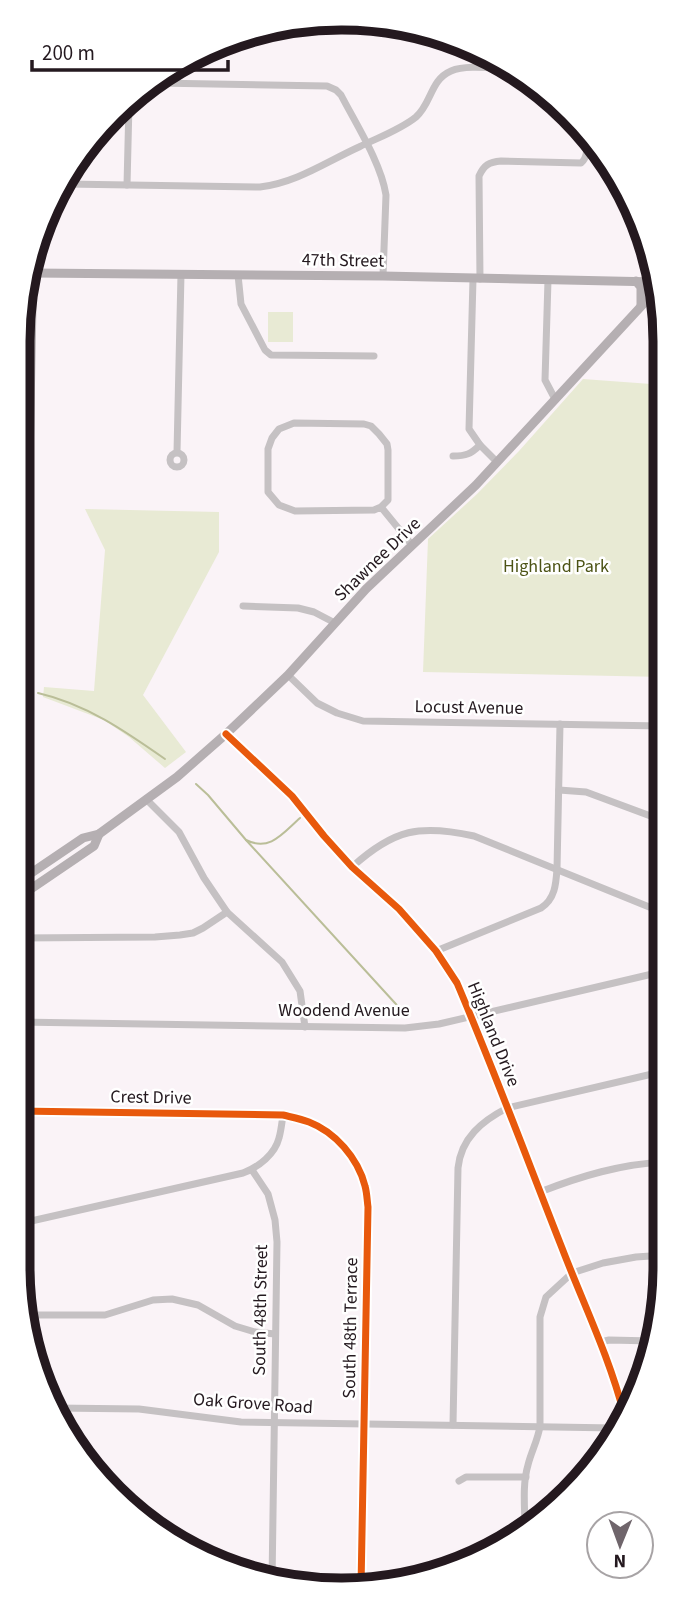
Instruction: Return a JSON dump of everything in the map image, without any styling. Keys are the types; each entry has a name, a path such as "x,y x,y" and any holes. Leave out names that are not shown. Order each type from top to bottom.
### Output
{"main road":[{"name":"47th Street","path":"38,273 647,282"},
{"path":"636,281 641,287 641,305"},
{"name":"Shawnee Drive","path":"30,873 83,838 99,834 177,777 226,734 288,675 366,589 476,485 650,296"},
{"name":"Shawnee Drive","path":"30,890 94,846 99,834"},
{"path":"30,859 46,862"}],"street":[{"path":"73,184 260,187 284,183 415,117 426,104 433,86 449,71 492,69"},
{"path":"166,83 327,86 336,90 366,143 384,184 386,195 383,276"},
{"path":"127,185 130,113"},
{"path":"497,462 469,429 479,176 490,162 581,163 585,159 585,148"},
{"path":"177,452 181,274"},
{"path":"238,275 241,304 265,350 271,355 373,356"},
{"path":"548,280 545,380 555,399"},
{"path":"295,423 371,426 384,439 388,450 388,500 382,507 374,510 295,511 279,505 268,492 268,449 272,438 279,429 295,423"},
{"path":"453,456 465,456 480,445"},
{"path":"382,507 412,545"},
{"path":"243,606 298,608 335,622"},
{"name":"Locust Avenue","path":"288,675 317,703 363,721 653,726"},
{"path":"436,951 541,908 551,898 556,885 557,869 560,724"},
{"name":"Highland Drive","path":"226,734 292,796 352,867 399,909 436,951 457,983 601,1342 621,1403"},
{"path":"559,790 586,792 653,817"},
{"path":"146,799 179,832 204,878 227,912 282,962 300,991 305,1027"},
{"path":"352,867 372,849 396,836 423,830 449,830 474,836 653,908"},
{"path":"30,938 180,935 193,933 227,912"},
{"name":"Woodend Avenue","path":"30,1022 405,1028 439,1024 653,974"},
{"path":"453,1425 459,1159 464,1144 489,1117 507,1108 653,1074"},
{"name":"Crest Drive","path":"30,1111 283,1115"},
{"path":"30,1221 252,1170 268,1157 279,1140 283,1115"},
{"name":"South 48th Terrace","path":"283,1115 310,1122 331,1135 347,1150 365,1186 368,1207 361,1578"},
{"path":"540,1192 610,1168 653,1163"},
{"name":"South 48th Street","path":"252,1170 268,1194 277,1242 272,1570"},
{"path":"525,1518 527,1466 540,1426 541,1309 545,1297 572,1273 603,1263 653,1256"},
{"path":"34,1315 105,1315 153,1300 172,1299 198,1306 235,1326 275,1334"},
{"path":"601,1342 644,1341"},
{"name":"Oak Grove Road","path":"64,1408 139,1409 214,1419 274,1422 608,1428"},
{"path":"459,1481 466,1476 526,1477"}],"green space":[{"path":"268,312 293,312 293,342 268,342"},
{"name":"Highland Park","path":"653,360 653,677 423,672 428,539 519,451 583,379 651,384"},
{"path":"85,509 219,512 219,552 143,695 186,752 165,768 104,720 43,697 44,687 94,691 105,550"}],"waterway":[{"path":"38,693 89,711 165,759"},
{"path":"196,784 246,840 255,843 262,844 276,839 300,818"},
{"path":"246,840 405,1014"}],"cycle path":[{"path":"226,734 292,796 352,867 399,909 436,951 457,983 603,1350 621,1404"},
{"path":"30,1111 283,1115 319,1126 336,1139 351,1156 362,1176 368,1207 361,1578"}]}
